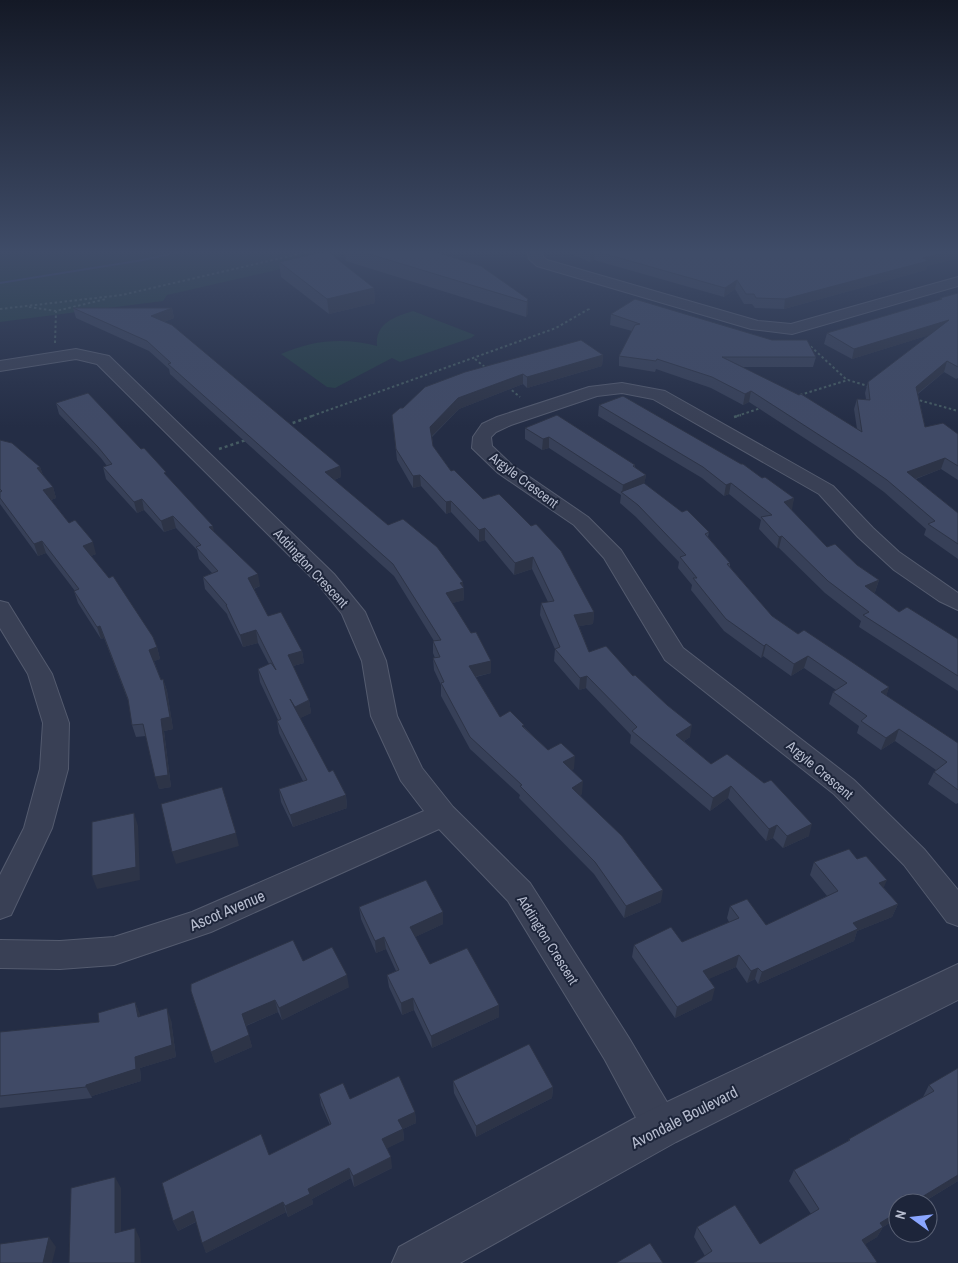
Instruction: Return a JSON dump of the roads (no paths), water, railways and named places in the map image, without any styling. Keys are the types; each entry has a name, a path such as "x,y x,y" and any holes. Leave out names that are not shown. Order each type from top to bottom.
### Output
{"street":[{"path":"699,309 757,326 792,329 863,309"},
{"name":"Addington Crescent","path":"0,366 76,354 103,360 326,579 353,612 374,661 384,716 411,774 443,816 519,892 617,1049 661,1127"},
{"name":"Argyle Crescent","path":"958,603 895,559 870,537 826,490 658,395 622,388 595,391 504,421 489,428 482,437 482,448 505,469 581,521 613,555 674,654 844,787 914,857 958,914"},
{"path":"0,608 40,674 56,722 54,769 38,828 0,906"},
{"name":"Ascot Avenue","path":"0,954 60,955 114,951 200,923 443,816"},
{"name":"Avondale Boulevard","path":"415,1263 661,1127 958,981"}]}
